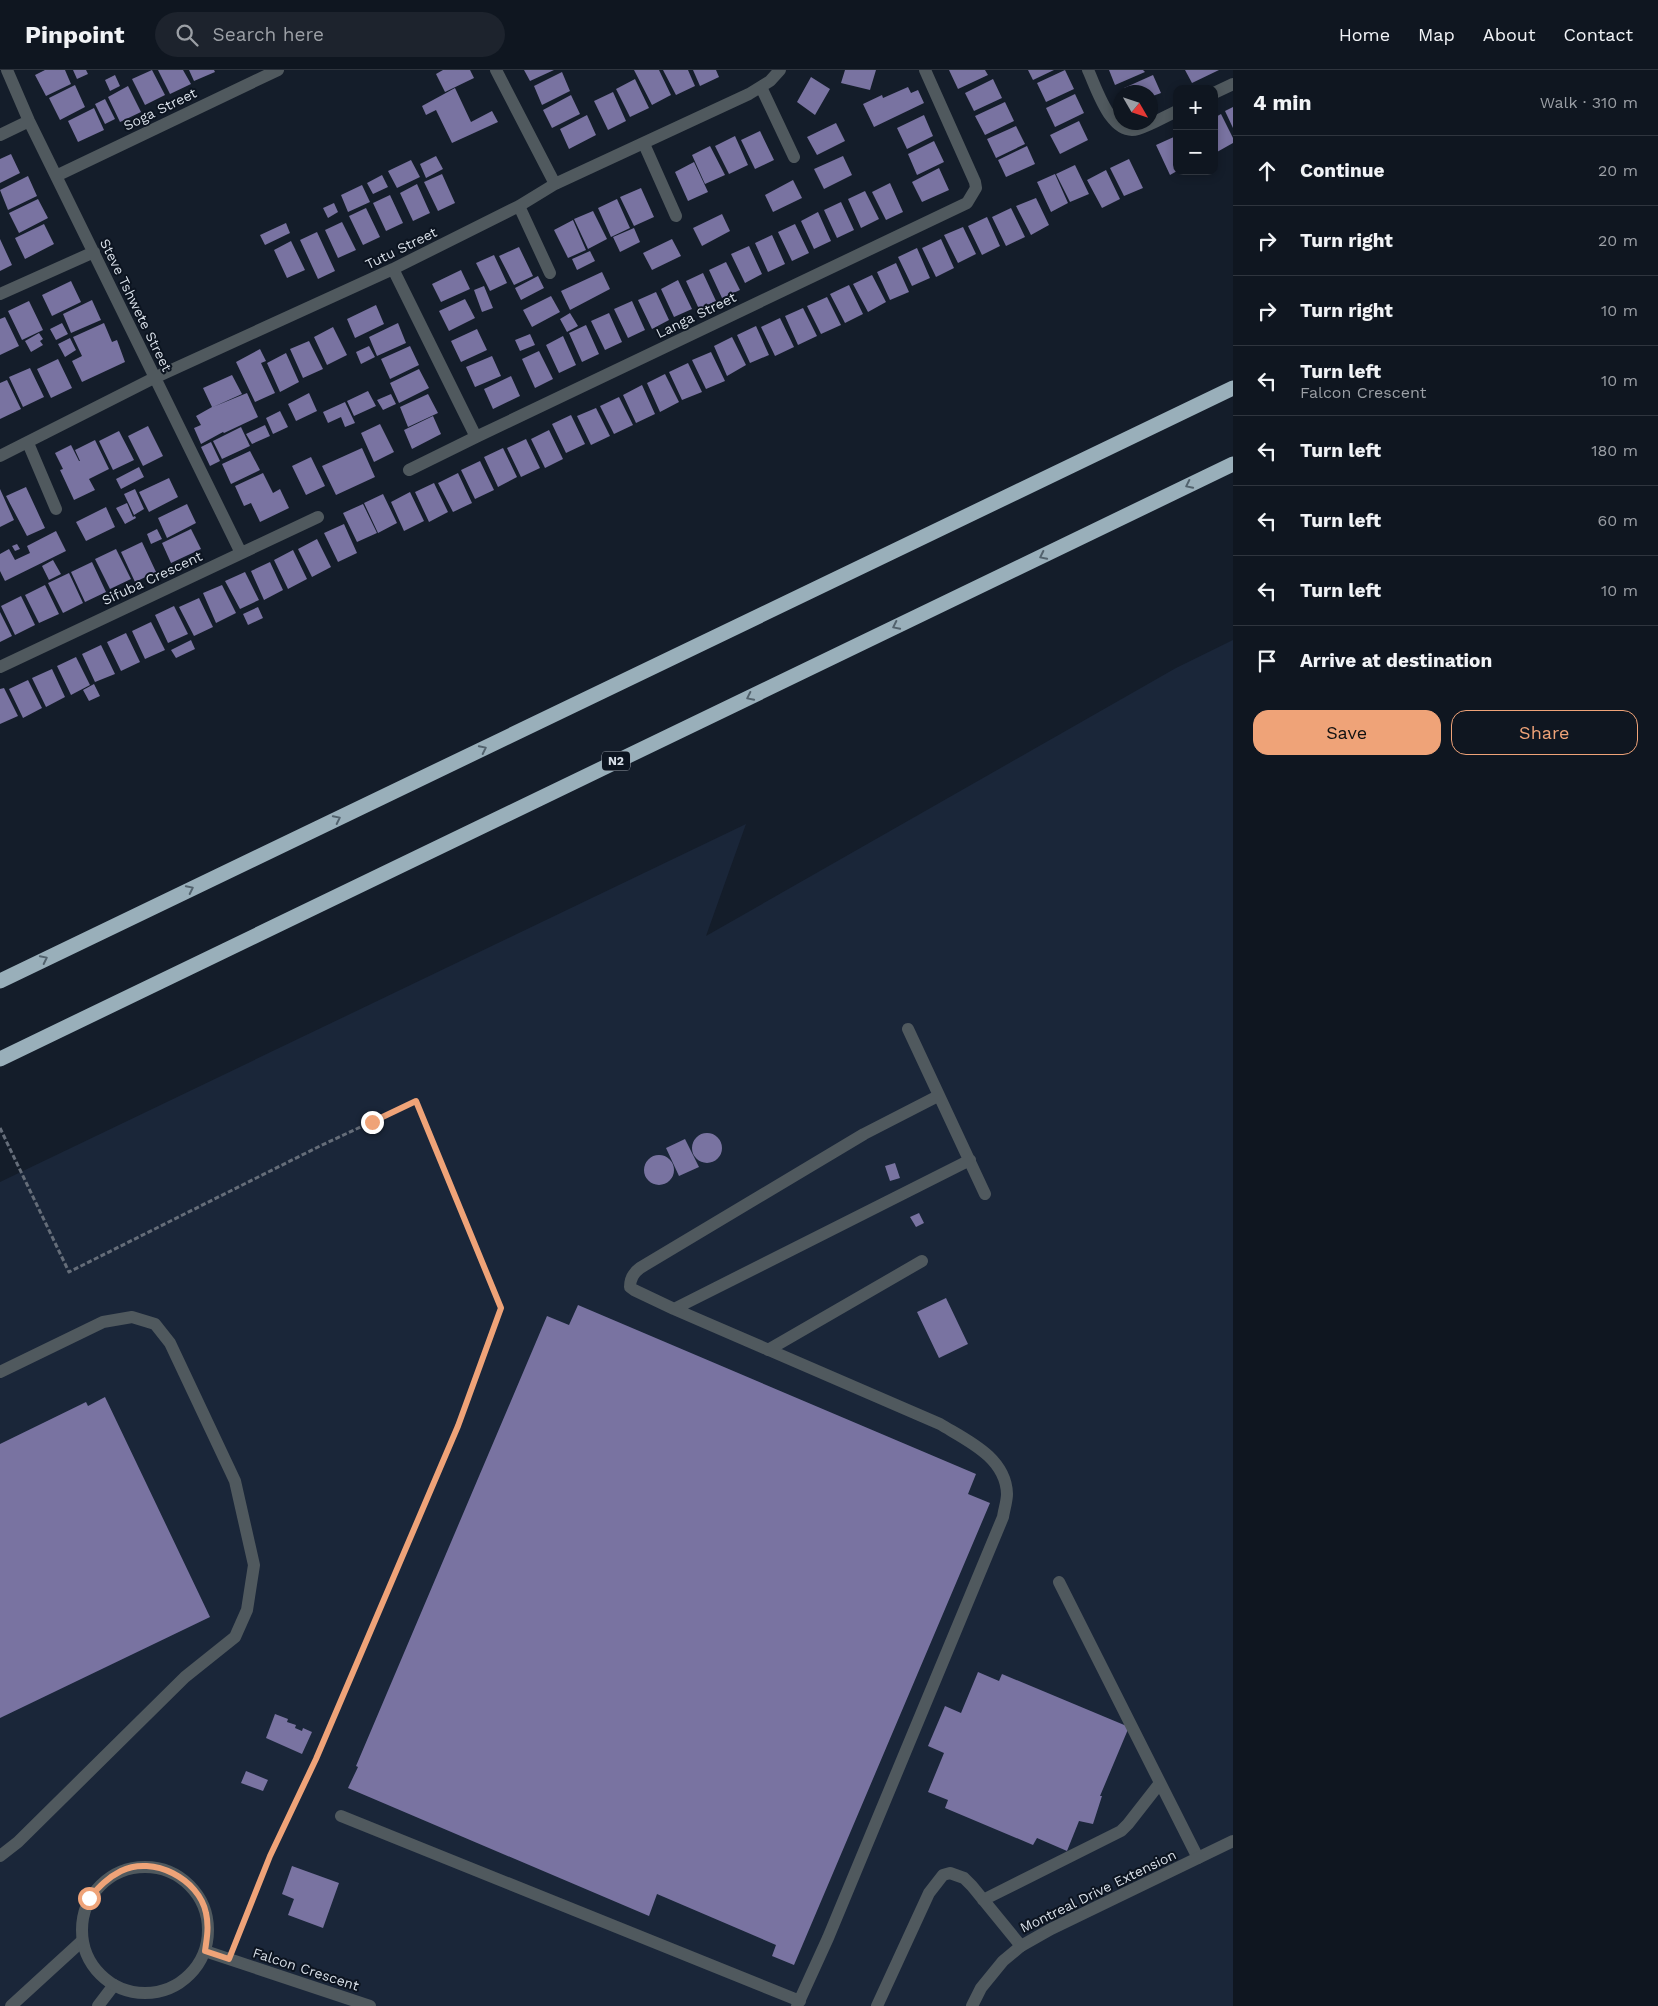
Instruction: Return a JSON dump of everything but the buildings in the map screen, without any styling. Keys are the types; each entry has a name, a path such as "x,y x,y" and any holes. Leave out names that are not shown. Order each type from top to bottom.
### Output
{"highway":[{"path":"0,981 1233,388"},
{"name":"N2","path":"0,1059 1233,464"}],"street":[{"name":"Steve Tshwete Street","path":"7,70 29,121 241,553"},
{"name":"Soga Street","path":"56,176 278,70"},
{"path":"496,70 554,184"},
{"name":"Tutu Street","path":"0,456 154,378 393,269 519,206 554,184 644,144 761,87 780,70"},
{"name":"Langa Street","path":"409,470 967,203 976,188 975,182 925,70"},
{"path":"1088,70 1109,115 1118,126 1124,129 1138,129 1173,113"},
{"path":"1218,91 1233,84"},
{"path":"761,87 794,157"},
{"path":"0,135 29,121"},
{"path":"644,144 676,216"},
{"path":"519,206 550,273"},
{"path":"0,294 94,252"},
{"path":"393,269 476,437"},
{"path":"28,443 56,509"},
{"name":"Sifuba Crescent","path":"0,668 318,517"},
{"path":"908,1030 985,1194"},
{"path":"341,1816 798,2003 828,1938 1003,1517 1007,1494 1000,1470 990,1457 940,1424 674,1309 634,1290 630,1287 630,1282 634,1272 864,1134 938,1096"},
{"path":"674,1309 970,1160"},
{"path":"768,1350 922,1261"},
{"path":"0,1372 103,1322 132,1317 154,1324 170,1343 235,1481 254,1565 247,1610 234,1637 185,1677 18,1842 0,1856"},
{"path":"1059,1582 1198,1858"},
{"path":"983,1900 1120,1831 1128,1824 1160,1783"},
{"name":"Montreal Drive Extension","path":"972,2006 981,1988 1003,1962 1021,1946 1051,1929 1233,1841"},
{"path":"144,1866 166,1870 184,1879 197,1894 206,1911 208,1931 205,1951 195,1968 181,1982 162,1991 143,1994 123,1990 104,1979 90,1962 82,1941 82,1919 89,1898 104,1882 122,1870 144,1866"},
{"path":"877,2006 929,1893 943,1875 950,1872 964,1878 1021,1946"},
{"path":"11,2006 82,1941"},
{"name":"Falcon Crescent","path":"205,1951 370,2006"},
{"path":"98,2006 114,1985"}],"path":[{"path":"0,1128 69,1272 320,1146 416,1101 501,1308 458,1426 316,1759 270,1856 229,1959"}],"shaded area":[{"path":"1233,640 1233,2006 0,2006 0,1182 746,824 706,936 1176,668"}],"route":[{"path":"89,1898 104,1882 122,1870 144,1866 166,1870 184,1879 197,1894 206,1911 208,1931 205,1951 229,1959 270,1856 316,1759 458,1426 501,1308 476,1243 416,1101 372,1122"}]}
